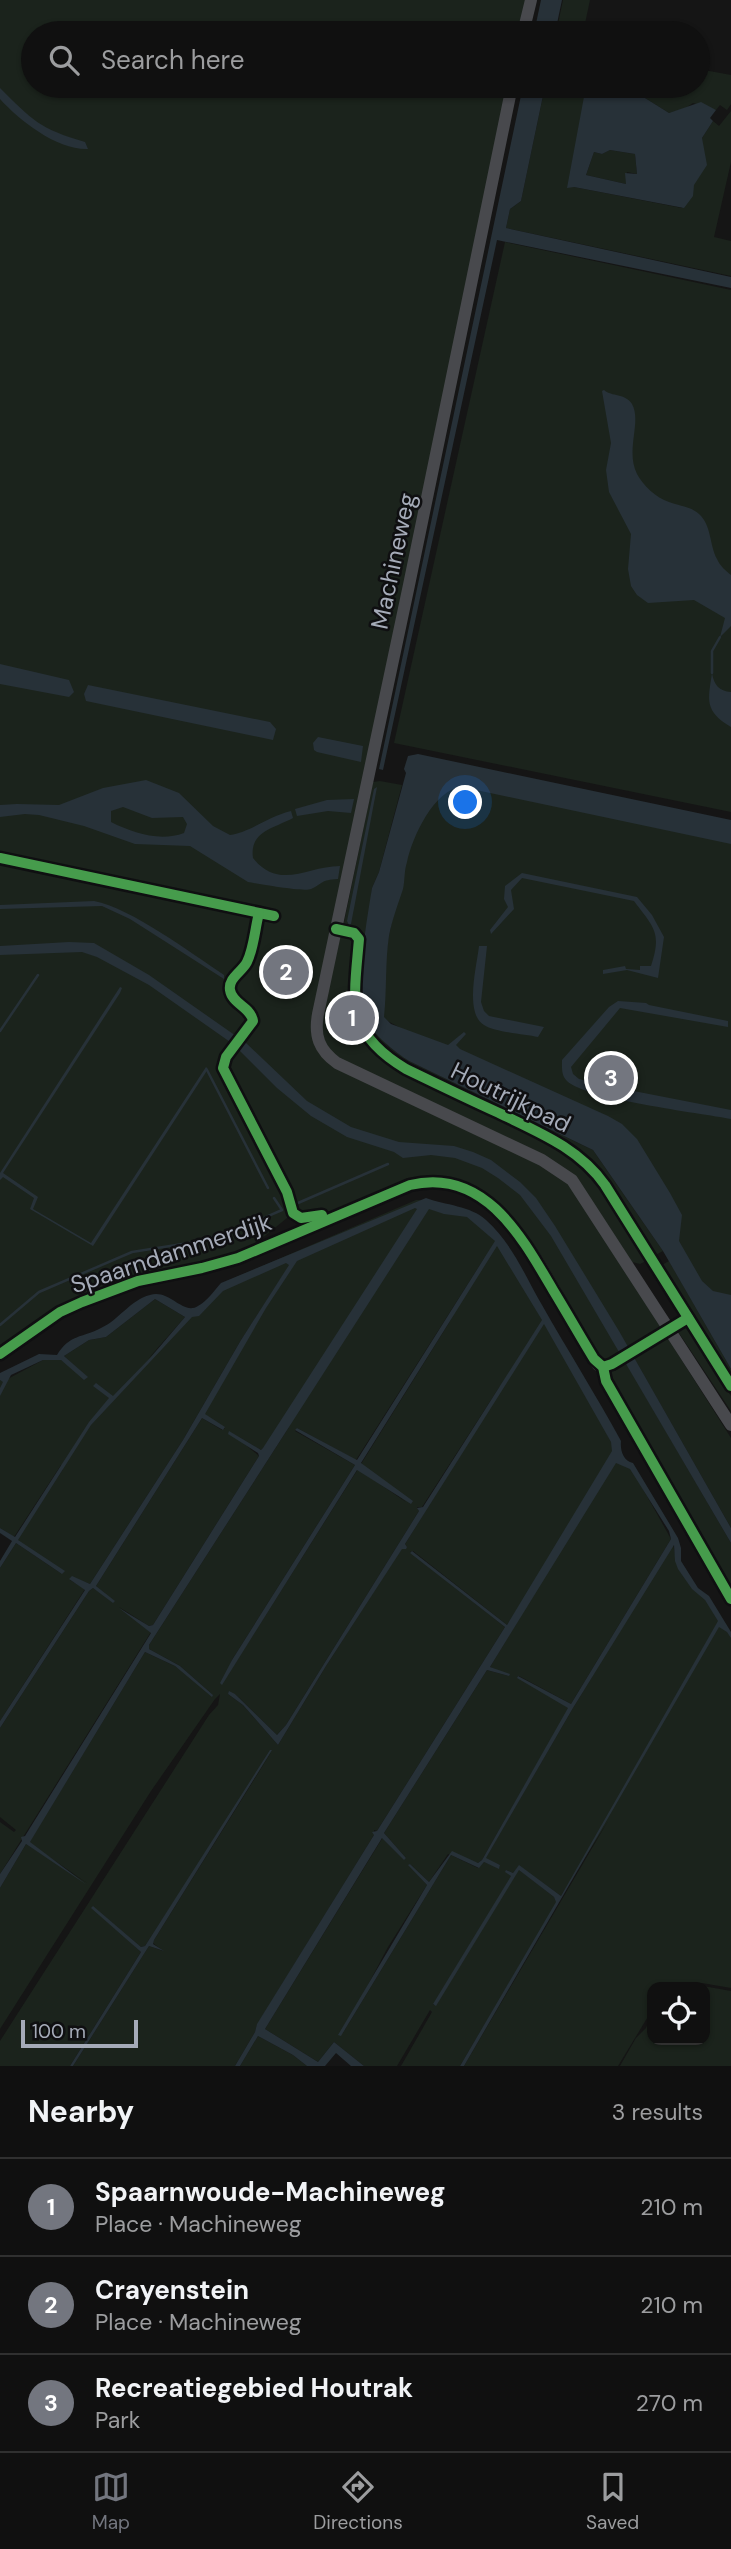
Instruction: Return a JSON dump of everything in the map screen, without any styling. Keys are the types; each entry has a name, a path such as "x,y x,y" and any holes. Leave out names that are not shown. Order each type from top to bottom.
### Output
{"street":[{"path":"526,21 531,0"},
{"name":"Machineweg","path":"510,98 318,1014 316,1035 323,1051 337,1063 564,1172 583,1193 670,1330"},
{"name":"Spaarndammerdijk","path":"0,1354 60,1312 138,1281 230,1260 404,1187 436,1182 456,1186 472,1192 507,1220 528,1247 596,1363 603,1367 606,1381 731,1599"},
{"path":"603,1367 670,1330 731,1425"}],"shaded area":[{"path":"0,0 528,0 524,21 21,21 21,98 507,98 330,926 319,1051 541,1163 568,1181 661,1327 660,1330 610,1362 600,1361 520,1230 440,1179 325,1214 296,1214 289,1192 225,1068 226,1060 255,1022 250,1011 234,994 233,982 230,980 228,987 231,997 251,1020 225,1055 221,1068 286,1195 290,1208 287,1218 250,1248 85,1298 0,1351"},
{"path":"541,0 562,0 558,21 537,21"},
{"path":"563,0 590,0 586,21 559,21"},
{"path":"710,71 731,75 731,104 727,110 720,105 716,110 693,103 669,113 645,98 710,98"},
{"path":"0,88 38,122 57,133 85,142 88,149 64,145 28,125 0,99"},
{"path":"520,98 542,98 521,201 510,209 506,228 731,277 731,288 497,240 383,770 379,769"},
{"path":"542,98 585,98 574,187 682,208 702,138 713,121 719,126 731,111 731,162 714,237 731,241 731,276 506,228 510,209 521,201"},
{"path":"584,98 645,98 669,113 701,102 716,110 710,118 713,121 702,138 707,165 694,185 693,196 684,208 574,187 567,188","holes":["610,150 635,154 637,174 625,173 626,184 586,175 594,152 602,154"]},
{"path":"610,150 635,154 637,174 627,172 626,184 586,175 594,152 602,154"},
{"path":"505,242 731,290 731,812 394,743"},
{"path":"602,391 626,398 635,411 633,455 637,474 650,491 659,497 699,514 706,524 718,562 731,575 731,626 720,637 725,618 694,600 648,603 637,595 631,586 628,569 631,534 609,492 606,470 611,443"},
{"path":"0,664 69,680 74,692 69,697 0,684"},
{"path":"712,673 718,687 731,692 731,727 712,710 709,691"},
{"path":"88,685 270,722 276,729 273,740 86,701 84,694"},
{"path":"318,737 363,746 361,762 317,752 313,743"},
{"path":"418,754 731,820 731,844 462,787 452,790 442,796 426,816 410,852 403,889 389,936 384,1017 391,1024 448,1045 464,1032 466,1034 456,1045 460,1049 608,1116 622,1124 637,1139 682,1215 679,1241 702,1281 713,1291 731,1295 731,1369 663,1251 593,1150 409,1061 384,1042 366,1019 361,974 372,888 379,872 406,773 404,769 408,756"},
{"path":"424,766 731,830 731,1335 611,1142 373,1013"},
{"path":"146,780 179,793 213,826 230,835 291,811 293,818 259,836 253,849 253,858 263,868 284,875 340,866 338,879 325,881 306,890 248,882 190,846 135,844 84,826 39,815 0,817 0,805 59,805 103,788","holes":["123,807 152,818 183,817 187,824 184,833 175,836 147,835 111,822 111,811"]},
{"path":"373,782 402,785 379,872 372,888 361,1002 367,1022 389,1047 409,1061 593,1150 663,1251 652,1257 607,1184 585,1155 551,1135 405,1065 374,1039 365,1025 356,995 361,938 357,932 343,927"},
{"path":"377,787 349,925 347,921 374,789"},
{"path":"354,799 351,813 328,811 297,816 295,809 327,800"},
{"path":"522,873 637,897 652,915 664,937 658,978 627,970 603,974 603,970 625,966 626,969 640,970 640,966 651,966 656,938 647,918 634,901 522,878 511,890 514,909 491,934 490,930 508,907 504,899 505,886"},
{"path":"94,901 109,905 143,922 224,975 224,979 130,919 102,906 0,909 0,905"},
{"path":"341,934 349,934 356,939 352,976 356,1015 353,1016 364,1034 391,1061 574,1154 591,1169 604,1186 648,1260 640,1264 632,1262 584,1189 330,1053 319,1028"},
{"path":"94,943 149,975 246,1043 307,1101 351,1127 399,1142 454,1146 473,1152 491,1160 520,1182 536,1198 555,1226 619,1331 731,1528 731,1543 551,1236 520,1195 482,1168 455,1158 431,1155 403,1158 394,1152 347,1137 311,1116 277,1088 233,1044 149,985 97,957 82,952 0,955 0,946"},
{"path":"479,946 487,946 481,1002 484,1011 489,1016 544,1027 538,1037 495,1029 484,1025 478,1019 473,988"},
{"path":"120,987 120,993 3,1173 38,1197 33,1209 91,1243 206,1067 208,1069 93,1246 30,1209 34,1198 3,1177 0,1180 0,1173"},
{"path":"618,1001 646,1003 728,1021 728,1027 620,1008 571,1067 573,1074 579,1079 608,1086 731,1110 731,1119 596,1094 578,1088 565,1079 562,1060 609,1007"},
{"path":"426,1198 480,1215 511,1249 621,1441 625,1458 633,1463 678,1538 681,1561 698,1588 709,1596 731,1632 731,1638 719,1627 464,2066 460,2066 556,1902 554,1897 519,1870 436,2006 433,2004 511,1876 506,1870 513,1873 519,1865 561,1896 718,1621 705,1600 692,1589 678,1569 674,1545 573,1708 486,1858 500,1865 499,1869 484,1862 479,1868 451,1855 341,2036 338,2035 427,1885 408,1865 429,1882 452,1851 478,1863 482,1860 568,1708 517,1678 518,1676 571,1704 671,1539 669,1531 630,1469 616,1463 490,1667 510,1674 509,1676 487,1670 384,1833 406,1858 404,1860 382,1838 265,2029 318,2062 334,2042 364,2066 351,2066 336,2053 325,2066 307,2066 258,2036 240,2066 235,2066 257,2024 374,1835 372,1832 377,1831 505,1627 410,1553 412,1551 507,1625 612,1451 611,1442 544,1324 405,1544 406,1549 402,1549 278,1745 243,1705 228,1694 229,1691 235,1694 277,1735 286,1725 419,1511 417,1508 423,1507 542,1320 497,1246 361,1463 413,1501 411,1504 357,1470 222,1685 220,1683 232,1660 355,1465 295,1430 297,1428 357,1460 495,1241 467,1217 429,1209 149,1645 149,1649 180,1666 213,1695 212,1697 175,1666 145,1652 30,1842 87,1885 26,1844 0,1888 0,1874 22,1841 21,1837 25,1836 151,1633 119,1608 149,1626 153,1625 259,1456 228,1434 229,1431 261,1450 263,1448 417,1209 297,1261 266,1308 205,1414 225,1427 223,1430 202,1418 96,1586 115,1601 113,1603 93,1588 89,1591 0,1728 0,1721 85,1590 69,1579 72,1576 90,1584 183,1440 241,1340 289,1265 286,1263 223,1291 199,1316 192,1317 91,1425 18,1540 65,1571 62,1574 16,1543 0,1568 0,1561 12,1541 0,1533 0,1528 15,1537 89,1422 109,1398 93,1386 96,1383 113,1396 185,1317 155,1299 106,1337 89,1340 64,1356 88,1377 84,1380 61,1360 43,1360 11,1375 0,1396 3,1382 0,1380 0,1373 39,1354 57,1355 67,1343 107,1324 150,1295 164,1296 187,1308 198,1306 221,1283"},
{"path":"416,1200 468,1210 494,1232 570,1364 616,1451 628,1462 671,1539 571,1704 517,1677 569,1708 482,1860 478,1863 448,1854 429,1882 409,1865 427,1885 388,1947 341,2036 451,1855 478,1868 484,1862 499,1868 500,1865 485,1859 673,1544 676,1560 731,1635 731,1988 710,1984 710,1982 647,1982 647,2018 618,2066 464,2066 608,1821 561,1896 519,1866 513,1873 506,1870 512,1876 433,2005 436,2005 519,1869 557,1902 460,2066 401,2066 432,2012 430,2010 397,2066 364,2066 334,2042 318,2062 265,2029 383,1837 406,1858 384,1833 487,1670 509,1676 490,1667 605,1471 507,1625 413,1551 410,1552 505,1627 377,1831 374,1830 374,1835 257,2025 235,2066 73,2066 149,1946 163,1951 153,1943 154,1940 272,1751 145,1946 141,1947 92,1906 141,1952 70,2066 0,2066 0,2041 209,1715 218,1705 220,1694 151,1791 0,2029 0,1888 26,1844 87,1883 29,1843 145,1652 175,1666 213,1695 180,1666 149,1649 149,1645 289,1427 261,1450 230,1432 259,1456 153,1625 149,1626 119,1607 151,1632 0,1874 0,1822 14,1832 16,1830 0,1817 0,1728 89,1591 93,1588 115,1602 96,1586 202,1418 222,1430 225,1428 204,1414 291,1263 241,1340 183,1440 90,1584 72,1577 70,1580 85,1589 0,1721 0,1568 16,1543 62,1574 17,1540 63,1469 61,1465 14,1537 0,1528 0,1380 4,1381 43,1360 61,1360 87,1377 64,1356 89,1340 106,1337 155,1299 185,1317 148,1359 227,1281","holes":["485,1257 447,1326 361,1464 406,1502 358,1469 222,1684 232,1660 355,1465 295,1431 297,1428 356,1460","500,1386 492,1404 405,1544 407,1547 402,1548 278,1745 243,1705 228,1694 235,1694 277,1735 286,1725 419,1511 417,1507 422,1507"]},
{"path":"669,1261 731,1369 731,1382 662,1274 662,1265"},
{"path":"685,1325 731,1396 731,1411 677,1330"},
{"path":"665,1339 669,1340 731,1438 731,1528 633,1356"},
{"path":"625,1361 731,1543 731,1595 609,1383 608,1373"},
{"path":"270,1750 154,1940 153,1944 164,1951 149,1946 73,2066 70,2066 141,1952 91,1908 93,1906 141,1947 145,1946"},
{"path":"710,1987 731,1991 731,2066 620,2066 636,2038 647,2026 647,2045 710,2045"},
{"path":"258,2036 293,2055 307,2066 240,2066"}],"waterway":[{"path":"712,673 712,651 720,637"},
{"path":"0,1031 38,975"},
{"path":"207,1070 268,1188"},
{"path":"298,1203 388,1164"},
{"path":"0,1325 39,1292 132,1252 195,1242 234,1231 282,1210 274,1198"}],"cycle path":[{"path":"0,858 274,916"},
{"path":"259,913 249,956 230,986 231,995 249,1012 253,1021 226,1057 223,1068 287,1192 293,1213 301,1218 322,1215"},
{"name":"Houtrijkpad","path":"336,929 354,933 359,939 355,997 357,1013 372,1042 406,1069 543,1134 570,1151 595,1172 731,1386"},
{"path":"0,1354 60,1312 138,1281 238,1258 410,1185 436,1182 459,1186 480,1196 498,1211 528,1249 594,1359 603,1367 606,1381 731,1599"},
{"path":"603,1367 688,1318"}],"place":[{"name":"Crayenstein","path":"286,972"},
{"name":"Spaarnwoude-Machineweg","path":"352,1018"},
{"name":"Recreatiegebied Houtrak","path":"611,1078"}]}
